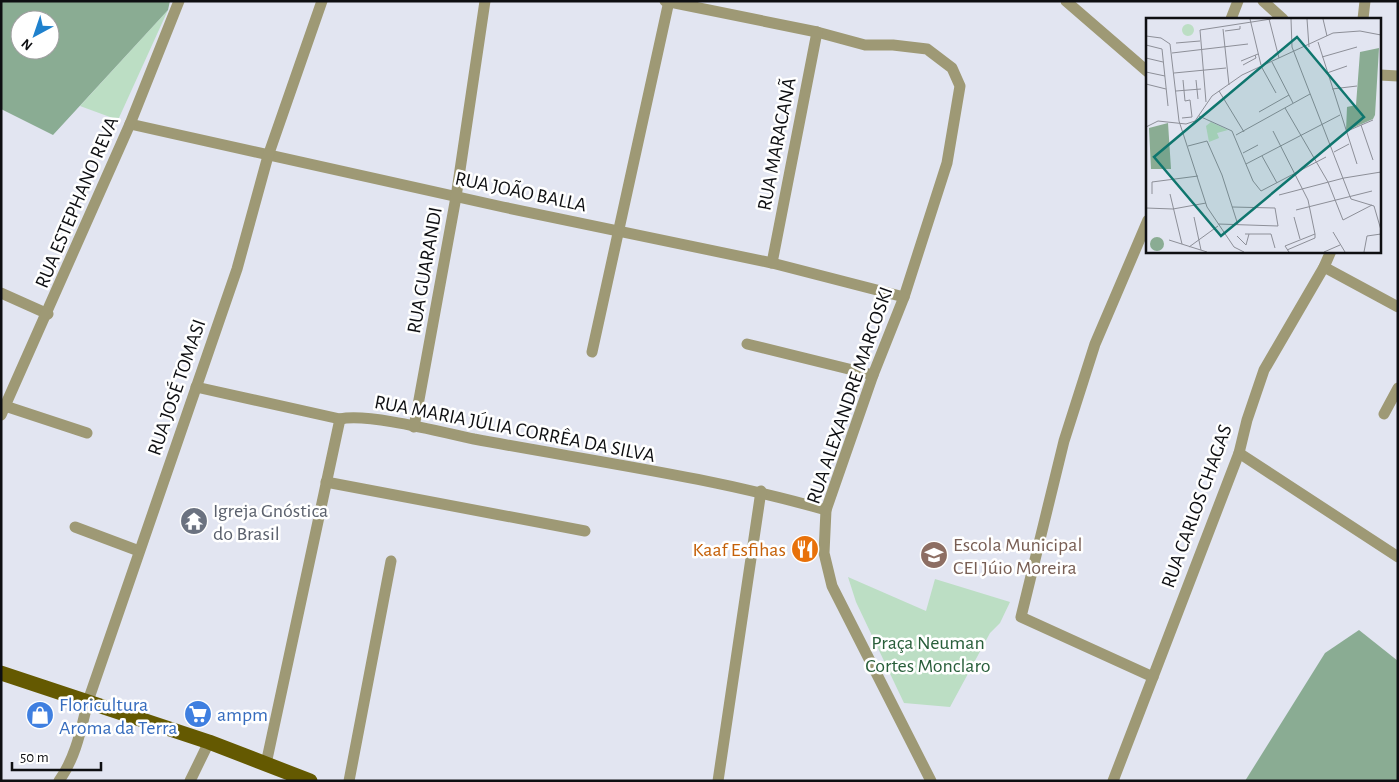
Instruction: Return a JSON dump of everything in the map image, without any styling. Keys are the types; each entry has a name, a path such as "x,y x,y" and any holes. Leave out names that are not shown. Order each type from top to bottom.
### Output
{"main road":[{"path":"1,673 209,742 310,781"}],"street":[{"name":"RUA ESTEPHANO REVA","path":"3,410 48,314 130,124 179,1"},
{"name":"RUA JOSÉ TOMASI","path":"59,781 67,769 78,744 88,701 237,269 268,156 322,1"},
{"name":"RUA GUARANDI","path":"414,427 456,197 485,1"},
{"path":"1066,1 1146,70"},
{"path":"1231,18 1238,1"},
{"path":"1263,1 1282,18"},
{"path":"1363,18 1365,1"},
{"path":"592,352 668,2 817,32"},
{"name":"RUA ALEXANDRE MARCOSKI","path":"817,32 866,45 893,45 927,49 952,68 960,86 947,164 904,297 873,375 826,510 824,553 832,586 932,781"},
{"name":"RUA MARACANÃ","path":"772,263 817,32"},
{"path":"1382,75 1398,76"},
{"name":"RUA JOÃO BALLA","path":"130,124 456,197 772,263 904,297"},
{"path":"1146,225 1092,353 1064,442 1021,616 1153,677"},
{"name":"RUA CARLOS CHAGAS","path":"1113,781 1239,453 1247,420 1264,370 1324,267 1331,252"},
{"path":"1324,267 1398,306"},
{"path":"1,293 48,314"},
{"path":"747,344 873,375"},
{"name":"RUA MARIA JÚLIA CORRÊA DA SILVA","path":"196,387 340,419 352,417 414,427 761,492 826,510"},
{"path":"1384,414 1398,388"},
{"path":"3,410 86,433"},
{"path":"266,764 340,419"},
{"path":"1239,453 1398,558"},
{"path":"326,482 585,531"},
{"path":"718,781 761,492"},
{"path":"75,527 139,551"},
{"path":"349,781 391,561"},
{"path":"190,781 209,742"}],"green space":[{"path":"1,1 170,1 168,10 53,135 1,109"},
{"path":"168,10 118,120 80,106"},
{"name":"Praça Neuman Cortes Monclaro","path":"848,577 926,611 935,579 1010,602 1000,623 990,633 950,707 904,703 856,602"},
{"path":"1359,630 1398,661 1398,781 1245,781 1325,653"}],"place":[{"name":"Igreja Gnóstica do Brasil","path":"194,521"},
{"name":"Kaaf Esfihas","path":"805,549"},
{"name":"Escola Municipal CEI Júio Moreira","path":"934,555"},
{"name":"ampm","path":"198,714"},
{"name":"Floricultura Aroma da Terra","path":"40,715"}]}
